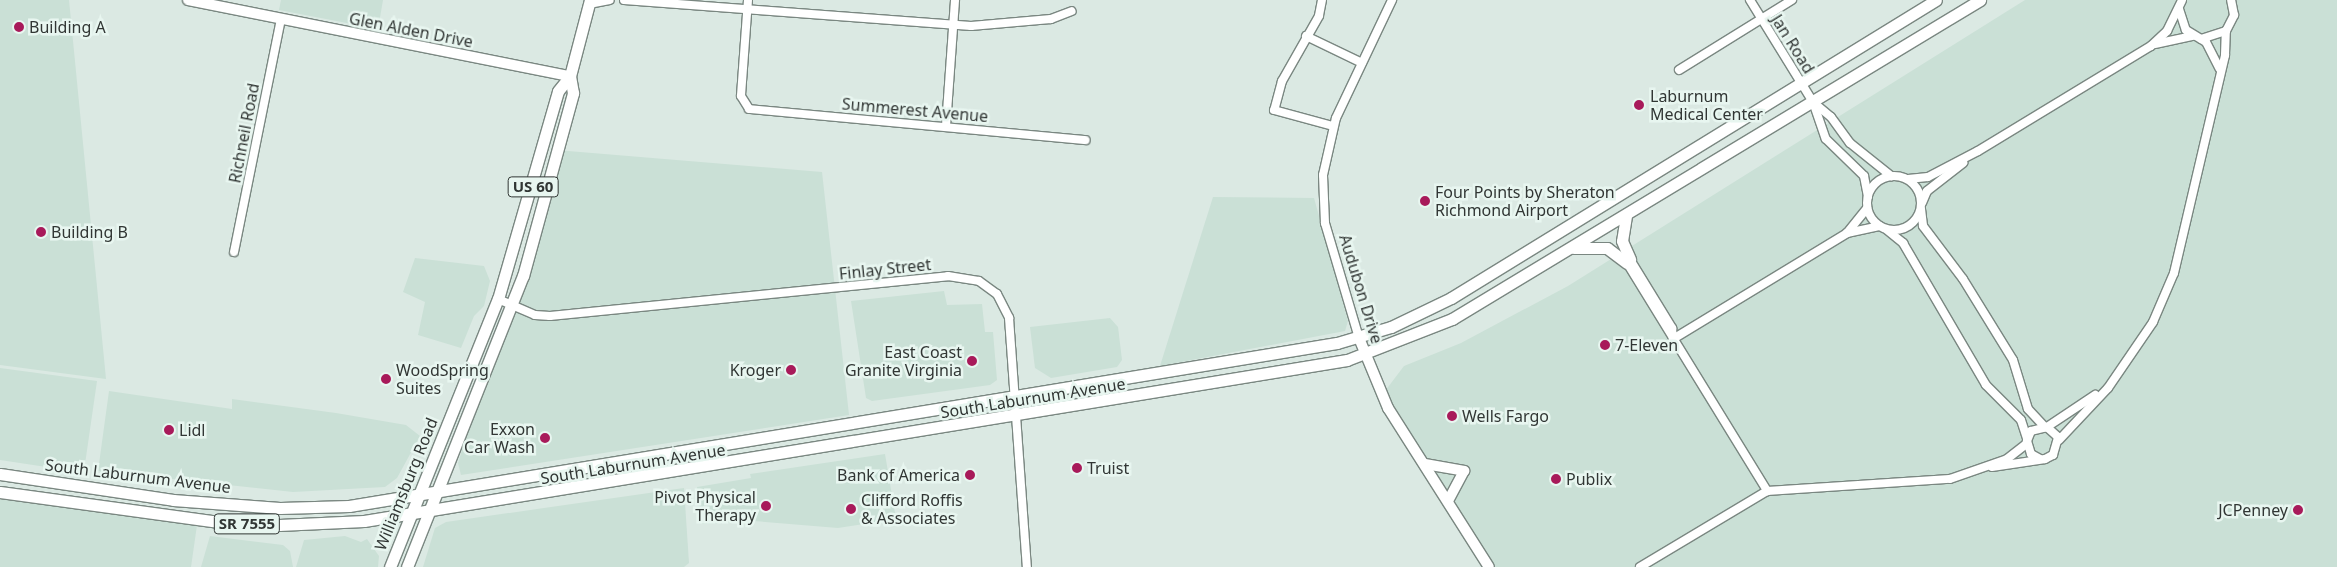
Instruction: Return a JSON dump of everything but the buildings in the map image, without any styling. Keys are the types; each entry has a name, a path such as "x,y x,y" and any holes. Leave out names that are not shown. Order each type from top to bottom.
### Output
{"main road":[{"name":"South Laburnum Avenue","path":"0,474 173,500 280,508 416,497 1016,398 1359,338 1451,298 1936,0"},
{"name":"South Laburnum Avenue","path":"0,492 266,525 408,516 1018,417 1366,354 1439,327 1626,216 1980,0"},
{"name":"Williamsburg Road","path":"390,567 408,516 498,299 558,91 570,76 590,2"},
{"name":"Williamsburg Road","path":"407,567 425,514 512,306 564,133 574,93 570,76"},
{"path":"1626,216 1623,248 1629,262"},
{"path":"1572,248 1607,248 1629,262"}],"street":[{"name":"Glen Alden Drive","path":"188,0 570,76"},
{"path":"590,2 610,0"},
{"path":"624,0 747,11 952,25 998,26 1051,19 1072,10"},
{"path":"747,11 748,0"},
{"path":"946,126 955,0"},
{"path":"1322,0 1306,36 1282,81 1274,110 1333,126"},
{"name":"Audubon Drive","path":"1392,0 1333,126 1324,161 1323,201 1359,338 1388,408 1489,567"},
{"name":"Jan Road","path":"1750,0 1813,102"},
{"path":"1679,70 1792,0"},
{"path":"1640,567 1767,491 1826,484 1902,484 1950,479 1988,467 2053,456 2059,440 2115,378 2153,322 2174,273 2220,71 2226,31 2234,15 2231,0"},
{"path":"1813,102 1831,117 1850,143 1891,176 1908,180 1928,177 1978,151 2151,46 2166,31 2181,4"},
{"path":"2181,4 2182,23 2217,56 2220,71"},
{"name":"Summerest Avenue","path":"747,11 743,105 755,111 946,126 1086,140"},
{"name":"Richneil Road","path":"234,252 281,19"},
{"path":"2151,46 2226,31"},
{"path":"1306,36 1362,63"},
{"path":"1813,102 1826,139 1864,176 1868,208 1879,226 1903,243 1986,385 2021,420 2027,441 2040,459"},
{"path":"1887,230 1904,229 1921,206 1927,191 1978,151"},
{"path":"1868,197 1876,183 1891,176"},
{"path":"1908,180 1921,206 1923,226 1964,279 2013,360 2028,409 2059,440"},
{"path":"1673,340 1847,233 1868,208"},
{"path":"1847,233 1879,226"},
{"path":"1629,262 1673,340 1767,491"},
{"name":"Finlay Street","path":"498,299 512,306 550,316 948,276 970,278 990,288 1008,312 1018,417 1027,567"},
{"path":"1988,467 2027,441 2036,428 2046,427 2064,419 2115,378"},
{"path":"1425,464 1464,471 1448,501"},
{"path":"88,504 90,488"}],"shaded area":[{"path":"0,0 69,0 106,379 0,365"},
{"path":"281,0 383,0 378,29 279,10"},
{"path":"2025,0 2337,0 2337,567 1489,567 1382,395 1404,366 1461,343 1568,286"},
{"path":"556,150 822,172 849,415 461,475 458,463"},
{"path":"1213,197 1314,198 1348,321 1345,331 1160,366"},
{"path":"415,258 484,266 490,281 484,306 474,316 461,348 418,335 425,302 403,292"},
{"path":"944,291 947,305 982,304 985,332 993,332 997,380 990,385 872,401 866,398 851,301"},
{"path":"1110,318 1118,327 1122,360 1117,367 1051,378 1035,368 1030,327"},
{"path":"0,368 97,381 85,464 73,471 0,460"},
{"path":"109,391 232,409 232,399 336,413 406,425 420,436 397,478 385,487 293,492 98,471"},
{"path":"885,454 896,519 838,528 754,521 702,524 697,487 751,478 750,474"},
{"path":"684,488 689,563 684,567 423,567 435,528 446,522"},
{"path":"0,499 197,525 191,567 0,567"},
{"path":"210,536 283,545 290,551 293,567 201,567"},
{"path":"345,536 361,542 367,539 379,556 378,567 296,567 304,540"}],"place":[{"name":"Building A","path":"19,27"},
{"name":"Laburnum Medical Center","path":"1639,105"},
{"name":"Four Points by Sheraton Richmond Airport","path":"1425,201"},
{"name":"Building B","path":"41,232"},
{"name":"7-Eleven","path":"1605,345"},
{"name":"East Coast Granite Virginia","path":"972,361"},
{"name":"Kroger","path":"791,370"},
{"name":"WoodSpring Suites","path":"386,379"},
{"name":"Wells Fargo","path":"1452,416"},
{"name":"Lidl","path":"169,430"},
{"name":"Exxon Car Wash","path":"545,438"},
{"name":"Truist","path":"1077,468"},
{"name":"Bank of America","path":"970,475"},
{"name":"Publix","path":"1556,479"},
{"name":"Pivot Physical Therapy","path":"766,506"},
{"name":"Clifford Roffis & Associates","path":"851,509"},
{"name":"JCPenney","path":"2298,510"}]}
